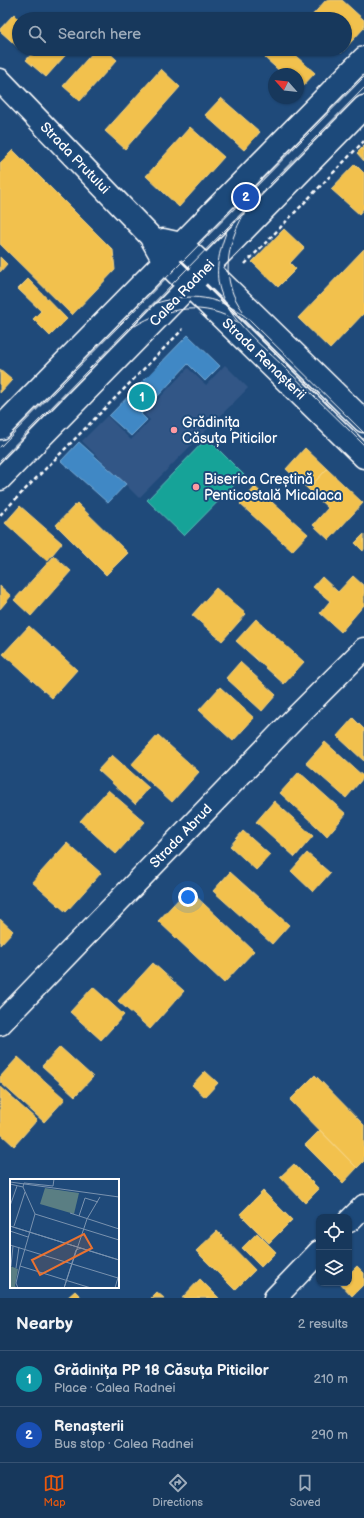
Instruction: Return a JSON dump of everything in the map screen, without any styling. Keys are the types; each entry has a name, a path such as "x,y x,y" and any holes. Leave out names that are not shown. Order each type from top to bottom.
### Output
{"street":[{"path":"0,428 364,58"},
{"name":"Strada Prutului","path":"0,80 150,236 164,262"},
{"name":"Calea Radnei","path":"0,479 364,107"},
{"path":"150,236 181,244"},
{"name":"Strada Renașterii","path":"181,244 364,421"},
{"name":"Strada Renașterii","path":"164,262 364,457"},
{"name":"Strada Abrud","path":"0,1024 294,719 364,649"},
{"path":"352,1218 364,1206"},
{"path":"275,1298 316,1255"}],"path":[{"path":"245,264 364,141"},
{"path":"0,516 183,329"}],"shaded area":[{"name":"Grădinița Căsuța Piticilor","path":"225,365 248,388 139,498 82,441 107,416 131,440 150,420 144,414 188,368 206,385"}],"building: Homes":[{"path":"326,0 342,0 364,20 364,28 352,41 352,12 315,12"},
{"path":"12,16 12,42 0,31 0,29"},
{"path":"30,56 65,56 46,77 26,60"},
{"path":"90,56 113,56 117,60 80,101 63,86"},
{"path":"267,56 296,56 315,73 304,85 304,68 276,68 265,58"},
{"path":"161,69 180,87 125,149 105,131"},
{"path":"221,98 260,132 244,150 205,115"},
{"path":"190,127 224,157 179,207 146,176"},
{"path":"364,146 364,161 357,153"},
{"path":"13,150 113,250 115,270 72,315 0,244 0,163"},
{"path":"355,164 364,173 364,208 359,214 331,189"},
{"path":"284,229 304,248 290,263 296,269 278,287 252,262"},
{"path":"364,249 364,313 330,349 298,318"},
{"path":"0,257 7,264 0,272"},
{"path":"28,279 67,319 50,336 33,319 41,311 18,289"},
{"path":"0,370 12,380 0,393"},
{"path":"305,448 327,469 308,489 286,469"},
{"path":"327,469 363,503 329,540 313,525 328,508 308,489"},
{"path":"255,487 308,534 292,551 240,504"},
{"path":"77,503 128,553 106,575 56,525"},
{"path":"20,506 62,543 47,561 5,523"},
{"path":"364,534 364,549 363,551 355,543"},
{"path":"54,556 71,571 31,616 14,600"},
{"path":"353,576 364,586 364,605 341,632 320,613 330,601 313,587 322,577 338,592"},
{"path":"0,586 11,596 0,609"},
{"path":"216,588 246,614 222,641 192,615"},
{"path":"256,619 304,662 284,684 236,641"},
{"path":"29,626 77,670 52,698 3,654"},
{"path":"240,662 276,695 262,711 226,678"},
{"path":"220,687 254,718 233,741 199,710"},
{"path":"353,718 364,729 364,761 337,736"},
{"path":"158,735 199,772 172,802 131,765"},
{"path":"325,742 364,777 346,798 306,763"},
{"path":"112,755 149,788 135,804 98,770"},
{"path":"299,772 346,814 327,836 280,793"},
{"path":"108,790 145,822 116,854 80,821"},
{"path":"274,801 313,836 295,857 256,822"},
{"path":"243,831 270,855 256,870 230,846"},
{"path":"67,843 101,873 66,912 32,882"},
{"path":"307,853 330,873 313,892 291,871"},
{"path":"230,872 289,925 272,944 213,891"},
{"path":"188,889 254,951 224,983 158,921"},
{"path":"0,919 13,931 0,945"},
{"path":"153,963 184,991 150,1029 118,1001"},
{"path":"93,987 124,1015 101,1040 70,1012"},
{"path":"60,1047 93,1077 75,1096 42,1066"},
{"path":"18,1057 65,1099 44,1122 0,1082 0,1077"},
{"path":"205,1071 218,1083 205,1097 192,1085"},
{"path":"315,1075 364,1125 364,1161 357,1168 290,1100"},
{"path":"0,1087 37,1120 14,1146 0,1133"},
{"path":"320,1130 357,1168 343,1183 305,1145"},
{"path":"294,1164 319,1189 305,1203 280,1177"},
{"path":"263,1191 292,1220 269,1243 240,1214"},
{"path":"217,1231 255,1270 235,1290 196,1251"},
{"path":"257,1233 276,1252 261,1267 242,1248"},
{"path":"357,1266 364,1273 364,1284 352,1296 343,1286 352,1286 352,1271"},
{"path":"200,1279 219,1298 182,1298"},
{"path":"75,1291 82,1298 67,1298"},
{"path":"157,1292 164,1298 151,1298"}],"building: Schools":[{"path":"188,335 220,366 205,381 188,364 141,414 147,420 131,436 109,416"},
{"path":"79,442 126,484 108,503 61,461"}],"building: Public":[{"name":"Biserica Creștină Penticostală Micalaca","path":"207,438 244,475 184,536 147,500"}],"tram line":[{"path":"0,447 364,77"},
{"path":"0,460 364,88"},
{"path":"243,311 231,288 228,276 228,263 233,238 244,214"},
{"path":"228,228 220,251 218,282 220,290 231,312 248,333 364,445"},
{"path":"154,304 180,298 205,298 217,301 240,313 251,321 364,433"},
{"path":"135,326 159,314 186,309 213,311 225,315 237,322"}],"place":[{"name":"Renașterii","path":"246,197"},
{"name":"Grădinița PP 18 Căsuța Piticilor","path":"142,397"},
{"name":"Grădinița Căsuța Piticilor","path":"174,430"},
{"name":"Biserica Creștină Penticostală Micalaca","path":"196,487"}]}
